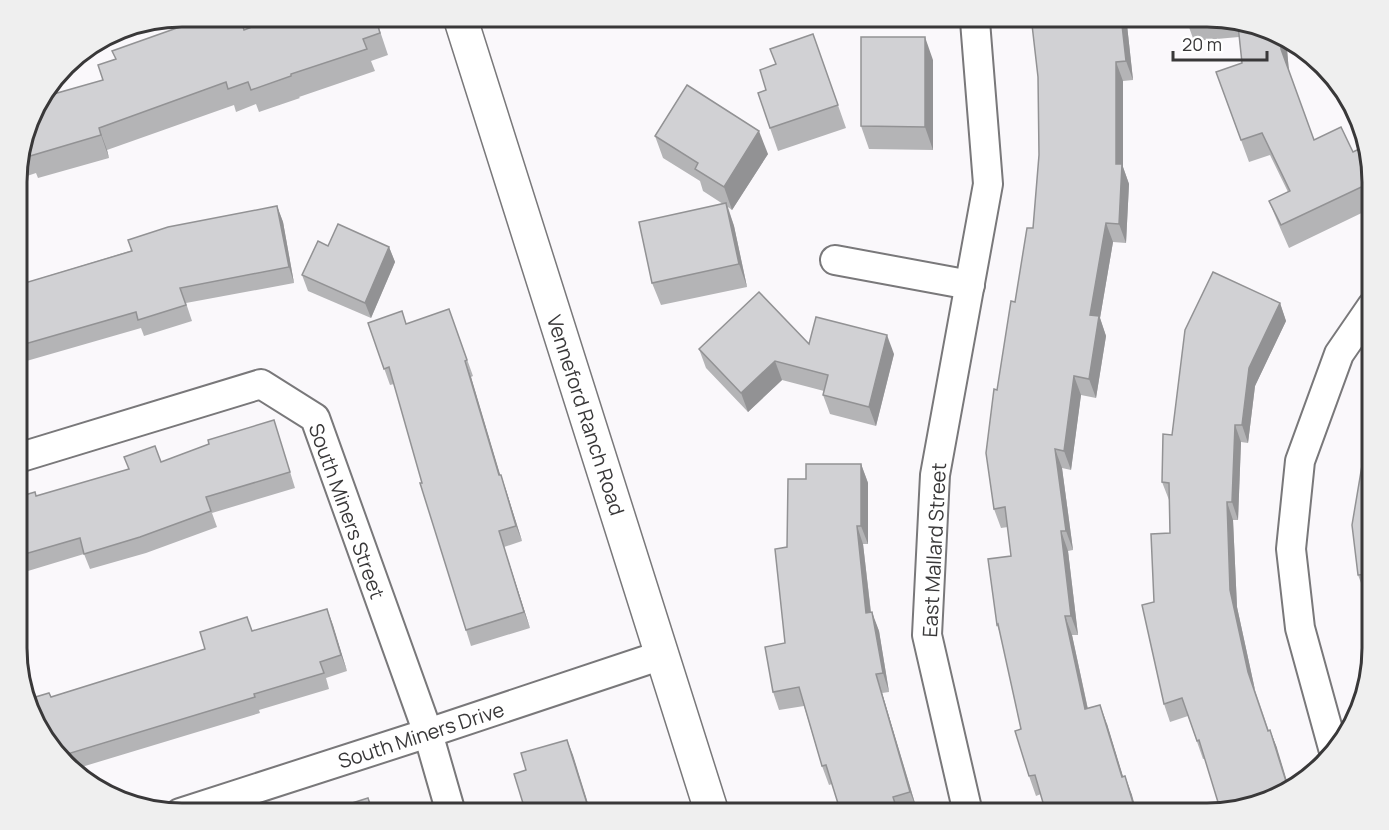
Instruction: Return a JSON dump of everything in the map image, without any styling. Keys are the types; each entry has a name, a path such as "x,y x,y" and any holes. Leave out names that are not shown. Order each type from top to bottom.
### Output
{"street":[{"name":"Venneford Ranch Road","path":"463,27 709,803"},
{"name":"East Mallard Street","path":"966,803 927,635 935,475 988,184 975,27"},
{"path":"835,260 970,285"},
{"path":"1332,740 1300,628 1291,549 1300,461 1339,354 1362,321"},
{"name":"South Miners Street","path":"27,455 261,384 315,418 428,733 448,803"},
{"name":"South Miners Drive","path":"211,803 662,656"}],"building":[{"path":"180,27 243,27 244,30 252,27 378,27 380,33 363,39 367,49 291,74 291,76 251,90 248,82 228,89 226,82 99,128 101,135 30,156 35,132 55,93 103,80 98,65 116,59 112,51"},
{"path":"1032,27 1122,27 1126,61 1116,62 1116,164 1122,164 1119,224 1106,223 1090,315 1099,316 1089,379 1074,376 1064,451 1055,449 1066,531 1061,531 1071,616 1065,616 1085,709 1100,705 1122,777 1125,776 1133,803 1043,803 1035,775 1029,776 1015,731 1021,729 997,625 988,559 1011,556 1005,507 994,509 986,453 994,389 997,390 1011,301 1015,302 1027,228 1033,228 1039,155 1038,77"},
{"path":"1239,30 1281,46 1314,140 1341,127 1353,152 1358,149 1362,187 1281,225 1269,201 1290,191 1262,133 1241,140 1216,72 1242,63"},
{"path":"813,34 838,105 770,128 758,93 766,90 760,70 776,64 770,49"},
{"path":"861,37 925,37 925,127 861,126"},
{"path":"687,85 759,131 724,187 695,169 698,163 655,136"},
{"path":"726,203 739,264 652,283 639,222"},
{"path":"277,206 289,267 180,288 186,305 138,320 136,312 27,343 27,282 132,251 128,240 168,227"},
{"path":"338,224 389,247 365,303 302,275 318,241 328,246"},
{"path":"1213,272 1280,303 1249,368 1242,425 1235,425 1232,502 1227,502 1230,590 1248,672 1286,781 1257,795 1218,803 1199,740 1197,741 1182,698 1164,704 1142,605 1154,602 1151,534 1170,533 1169,483 1162,482 1163,434 1172,435 1185,330"},
{"path":"759,292 809,344 816,317 887,335 869,407 823,395 828,375 775,361 741,393 699,349"},
{"path":"449,309 467,360 465,361 516,526 499,531 524,612 466,630 420,483 422,483 389,367 384,369 368,323 402,311 406,324"},
{"path":"274,420 290,472 206,497 211,511 140,537 84,554 80,538 27,553 27,494 35,492 36,496 129,469 124,457 155,446 161,462 209,444 208,440"},
{"path":"806,464 861,464 861,526 857,526 866,613 872,612 883,673 876,674 910,792 893,797 895,803 838,803 826,765 822,766 799,687 773,692 765,647 785,643 775,549 787,547 788,479 806,479"},
{"path":"1362,466 1362,575 1358,575 1352,525"},
{"path":"327,609 341,655 320,662 324,673 254,694 255,697 69,753 53,734 35,698 49,693 51,697 205,649 200,632 247,617 252,631"},
{"path":"567,740 587,803 523,803 514,774 526,770 521,753"},
{"path":"368,798 370,803 352,803"}]}
